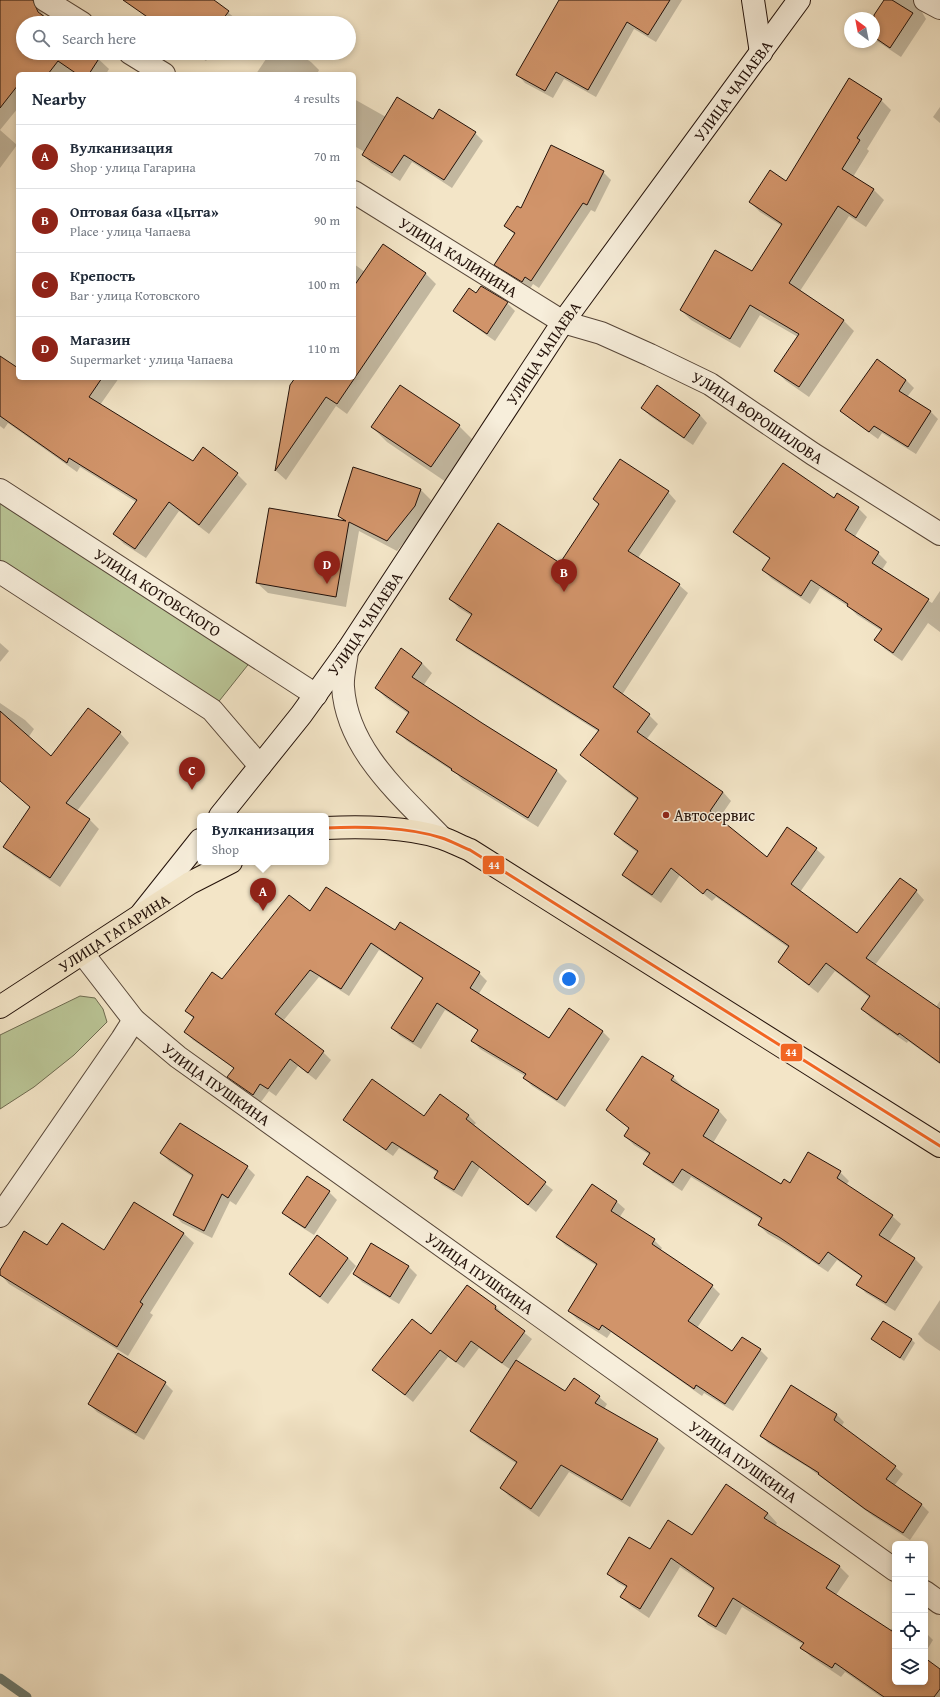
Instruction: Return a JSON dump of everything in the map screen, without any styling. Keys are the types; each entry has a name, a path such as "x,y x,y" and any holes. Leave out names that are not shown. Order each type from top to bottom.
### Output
{"main road":[{"path":"329,828 374,827 394,829 441,837 470,850 940,1146"},
{"name":"УЛИЦА ГАГАРИНА","path":"0,1008 136,920 190,883 225,865"}],"street":[{"path":"45,0 71,16"},
{"path":"753,0 761,53"},
{"name":"УЛИЦА ЧАПАЕВА","path":"222,813 316,696 563,322 799,0"},
{"path":"925,0 940,8"},
{"path":"141,60 161,72"},
{"name":"УЛИЦА КАЛИНИНА","path":"356,193 563,322"},
{"name":"УЛИЦА ВОРОШИЛОВА","path":"563,322 601,333 710,384 812,454 940,534"},
{"name":"УЛИЦА КОТОВСКОГО","path":"0,490 316,696"},
{"path":"0,572 212,710 260,766"},
{"path":"347,651 343,686 347,711 354,731 368,756 395,789 441,837"},
{"path":"136,920 197,844"},
{"name":"УЛИЦА ПУШКИНА","path":"83,954 134,1020 178,1058 892,1568"},
{"path":"0,1216 134,1020"},
{"path":"928,1594 940,1603"}],"green space":[{"path":"0,490 255,656 212,710 0,572"},
{"path":"80,996 95,998 103,1009 107,1022 74,1055 34,1087 0,1109 0,1035"}],"building":[{"path":"0,0 33,0 38,12 43,16 16,16 16,60 98,60 90,72 74,72 58,61 50,72 16,72 16,88 0,108"},
{"path":"123,0 214,0 229,11 225,16 146,16"},
{"path":"559,0 670,0 648,35 627,22 588,90 556,72 545,91 516,75"},
{"path":"884,0 892,0 913,13 890,48 880,41 880,12 876,12"},
{"path":"849,78 882,99 857,138 860,140 842,169 874,189 856,218 838,206 789,283 844,320 799,387 774,371 799,334 750,305 730,339 680,310 715,250 752,271 782,224 749,202 770,170 786,181"},
{"path":"397,97 433,119 439,109 476,132 444,180 404,155 392,173 362,155"},
{"path":"551,145 604,171 587,205 583,203 531,281 525,277 522,282 494,265 515,233 504,226 517,206 521,208"},
{"path":"383,244 426,273 356,376 356,283"},
{"path":"481,286 508,302 487,334 453,311 469,288 476,293"},
{"path":"0,356 16,367 16,380 101,380 89,397 193,461 203,447 238,473 199,525 169,502 135,549 113,534 137,500 69,458 67,463 0,416"},
{"path":"877,359 906,380 899,391 931,411 908,447 874,426 869,432 840,411"},
{"path":"294,380 353,380 337,404 326,397 275,471 290,385"},
{"path":"400,385 460,425 431,467 371,427"},
{"path":"657,385 700,415 684,438 641,408"},
{"path":"620,459 669,491 628,551 680,584 613,687 650,714 637,732 723,792 710,811 767,857 787,827 817,848 791,884 857,933 900,878 917,890 866,958 940,1009 940,1063 899,1033 898,1035 861,1009 870,996 826,963 809,985 778,962 789,946 707,889 703,894 671,868 652,895 622,875 638,851 614,834 638,798 580,755 599,730 456,640 472,614 449,599 498,523 560,563 599,504 593,499"},
{"path":"783,463 834,498 837,493 859,507 845,530 879,552 872,563 929,599 893,653 874,640 882,629 847,606 848,604 811,580 801,596 762,570 770,558 733,532"},
{"path":"353,467 421,489 415,506 387,541 349,522 336,597 256,583 269,508 346,521 338,516"},
{"path":"401,648 422,663 412,677 557,770 528,818 451,770 452,769 396,732 409,712 375,688"},
{"path":"88,708 121,732 66,803 90,819 50,878 3,847 30,807 0,781 0,711 51,756"},
{"path":"326,887 395,930 400,922 480,972 470,988 549,1038 569,1008 603,1031 557,1100 523,1078 526,1074 471,1041 478,1030 437,1003 413,1042 391,1028 423,978 371,943 341,989 310,970 275,1014 324,1051 308,1073 290,1059 268,1089 260,1084 253,1095 227,1077 234,1068 184,1032 194,1017 185,1011 212,972 222,979 289,895 310,911"},
{"path":"642,1056 674,1076 671,1080 719,1110 703,1136 781,1184 784,1179 790,1183 808,1152 841,1171 837,1178 893,1215 879,1235 915,1258 886,1303 856,1285 862,1276 828,1252 819,1264 779,1237 758,1225 762,1218 682,1169 673,1183 643,1164 650,1153 624,1136 629,1128 606,1110"},
{"path":"372,1079 424,1116 440,1094 469,1115 466,1119 546,1182 528,1205 472,1161 454,1190 434,1178 438,1171 392,1142 386,1150 343,1120"},
{"path":"180,1123 248,1166 228,1198 222,1194 204,1231 173,1215 193,1175 160,1153"},
{"path":"307,1176 330,1191 305,1228 282,1213"},
{"path":"592,1184 617,1201 611,1211 655,1239 652,1244 713,1285 688,1321 732,1351 742,1337 761,1349 725,1404 696,1385 694,1389 602,1325 599,1330 568,1311 597,1264 556,1237"},
{"path":"134,1202 184,1233 140,1302 143,1304 117,1347 0,1275 0,1270 24,1231 47,1245 62,1223 104,1250"},
{"path":"317,1235 348,1258 320,1297 289,1274"},
{"path":"371,1243 409,1266 390,1297 353,1274"},
{"path":"467,1285 496,1306 495,1309 525,1331 502,1363 471,1341 456,1362 440,1350 405,1395 372,1370 412,1319 431,1334"},
{"path":"883,1321 912,1339 900,1358 871,1339"},
{"path":"118,1353 166,1382 136,1433 88,1404"},
{"path":"516,1360 565,1391 574,1378 600,1396 595,1403 658,1439 622,1500 561,1465 531,1509 500,1488 517,1462 470,1431"},
{"path":"791,1385 837,1414 834,1420 896,1466 886,1479 922,1504 903,1533 865,1509 818,1474 819,1473 760,1436"},
{"path":"726,1484 768,1513 764,1518 840,1566 826,1588 892,1631 892,1685 928,1685 928,1660 940,1669 940,1689 934,1697 884,1697 835,1663 832,1668 800,1648 804,1643 733,1598 716,1627 698,1616 714,1588 671,1558 640,1609 620,1597 627,1586 607,1574 629,1537 650,1549 668,1520 692,1535"}],"waterway":[{"path":"0,1678 27,1697"}],"transit line":[{"name":"44","path":"329,828 369,827 400,829 429,834 470,850 940,1146"}],"place":[{"name":"Магазин","path":"327,584"},
{"name":"Оптовая база «Цыта»","path":"564,592"},
{"name":"Крепость","path":"192,790"},
{"name":"Автосервис","path":"666,815"},
{"name":"Вулканизация","path":"263,911"}]}
